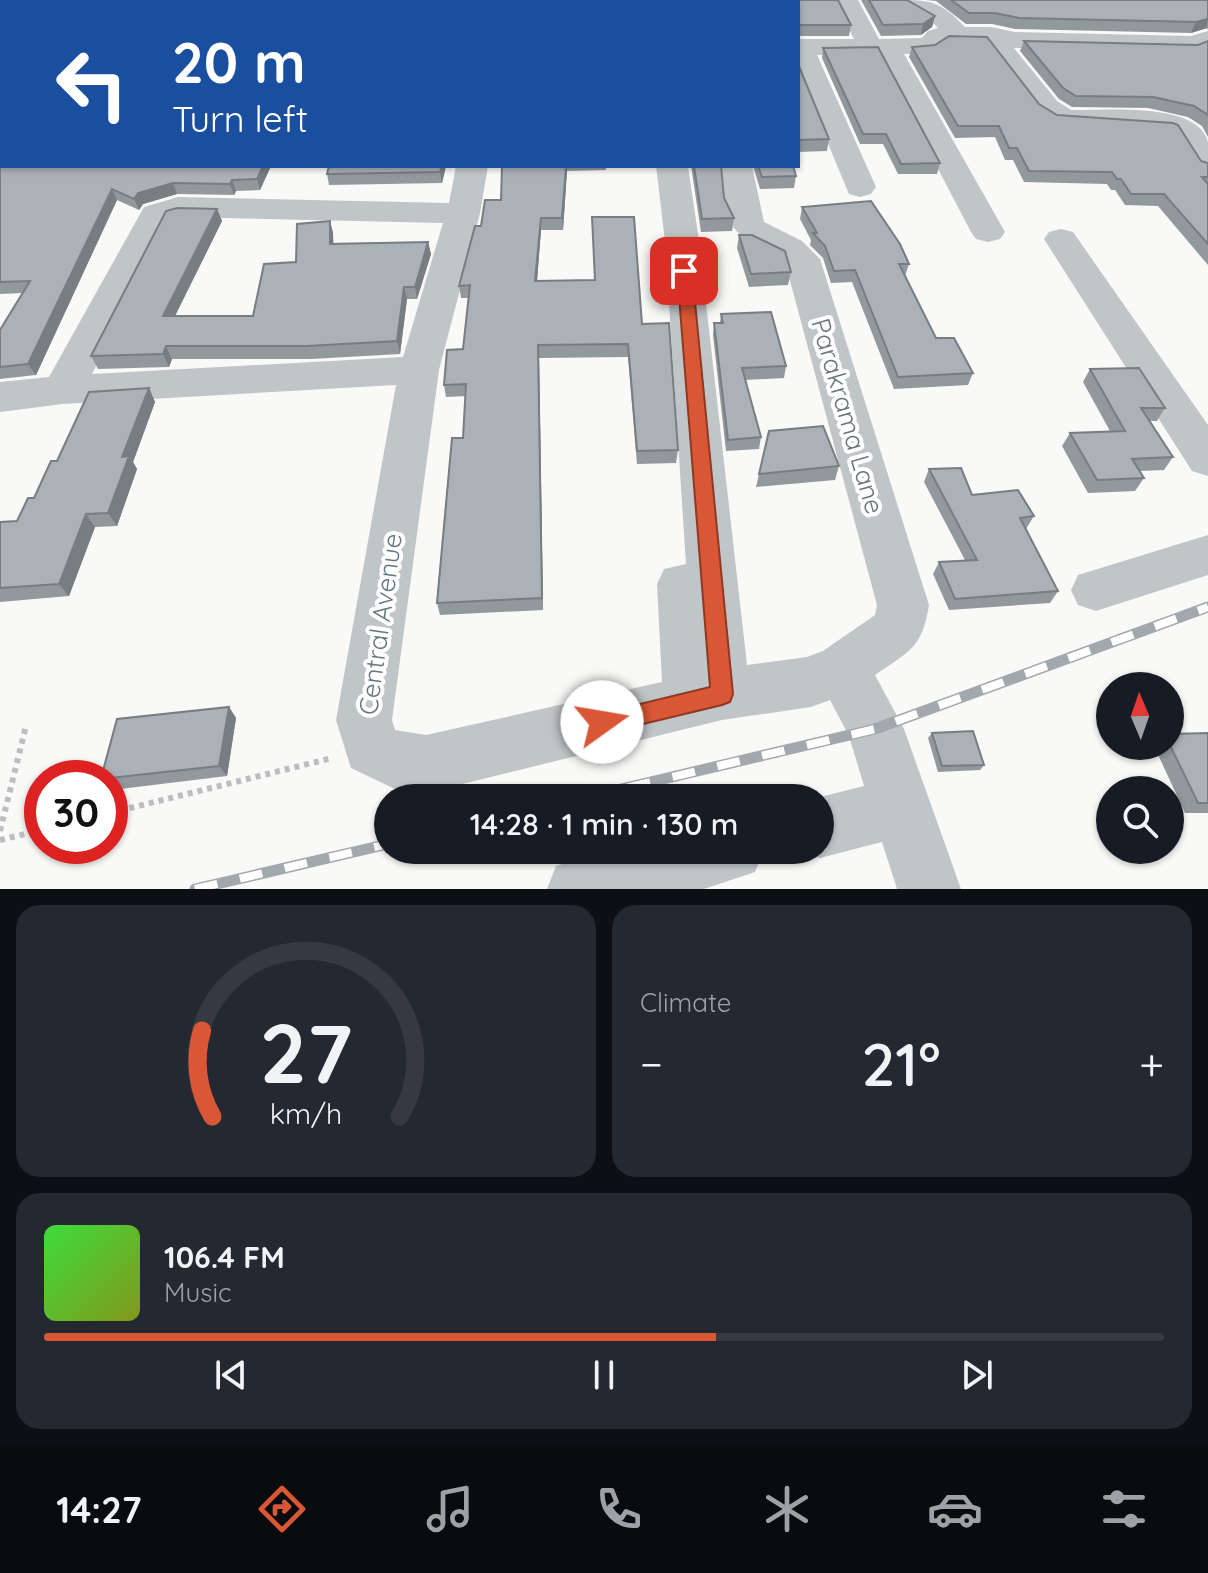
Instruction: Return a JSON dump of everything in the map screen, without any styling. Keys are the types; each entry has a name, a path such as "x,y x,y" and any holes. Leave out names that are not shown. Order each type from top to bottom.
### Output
{"street":[{"path":"846,0 880,47 988,232"},
{"path":"908,0 937,12 957,34"},
{"path":"860,187 800,47 929,46 937,36 957,34 991,35 1015,40 1203,45"},
{"path":"991,35 1047,107 1064,118 1174,122 1185,128 1208,164"},
{"name":"Central Avenue","path":"472,168 463,213 419,370 364,720 372,748 395,760 426,764 706,698 811,682 842,668"},
{"path":"672,168 682,241 706,698"},
{"name":"Parakrama Lane","path":"736,168 746,222 752,230 784,243 802,259 903,605 899,628 842,668"},
{"path":"63,390 156,214 178,207 463,213"},
{"path":"1061,239 1208,459"},
{"path":"0,434 11,397 63,390 419,370"},
{"path":"674,481 706,698"},
{"path":"1096,590 1208,555"},
{"path":"842,668 875,729 929,889"},
{"path":"834,824 901,807"},
{"path":"579,889 678,864"}],"path":[{"path":"0,831 26,726"},
{"path":"128,809 372,748"},
{"path":"0,840 24,834"}],"building":[{"path":"800,0 838,0 851,25 800,25"},
{"path":"869,0 907,0 935,16 923,24 883,25"},
{"path":"951,0 1208,0 1208,19 1196,22 1019,18 995,13 969,13"},
{"path":"949,36 987,37 1039,104 1057,115 1178,125 1201,161 1208,163 1208,177 1202,177 1208,184 1208,244 1164,194 1131,194 1112,172 1029,171 1017,148 1009,148 999,126 958,126 912,47 935,45"},
{"path":"1024,41 1198,45 1208,41 1208,115 1194,106 1153,97 1076,96 1063,88"},
{"path":"878,47 940,163 901,164 886,134 863,134 823,48"},
{"path":"800,69 829,139 800,140"},
{"path":"0,168 262,168 257,179 232,180 230,184 173,183 138,193 134,199 112,189 28,364 0,367 0,330 30,281 0,282"},
{"path":"328,168 441,168 440,172 327,174"},
{"path":"502,168 566,168 562,218 541,218 535,281 595,280 592,217 634,217 642,324 669,323 678,450 637,451 628,344 538,345 542,598 437,603 452,438 463,438 466,384 444,385 447,350 463,349 470,285 459,286 475,226 481,226 485,200 501,200"},
{"path":"694,168 721,168 724,198 734,218 702,219"},
{"path":"759,168 794,168 796,176 762,177"},
{"path":"871,201 900,244 909,264 899,264 936,338 954,338 973,373 898,377 855,270 834,271 825,246 813,233 817,233 802,207"},
{"path":"177,208 217,209 163,316 253,316 264,264 296,262 297,224 330,221 330,244 428,242 415,287 404,287 397,341 307,346 166,346 163,354 91,356 166,211"},
{"path":"739,235 752,235 785,251 791,272 751,274"},
{"path":"771,312 786,366 742,368 761,437 728,440 714,323 723,323 721,314"},
{"path":"1139,368 1165,408 1141,408 1173,457 1132,459 1144,478 1097,480 1070,433 1125,431 1090,369"},
{"path":"149,388 122,457 129,456 108,513 86,514 59,584 0,588 0,522 17,521 28,498 34,498 51,461 57,461 89,392"},
{"path":"823,426 839,466 759,474 769,431"},
{"path":"961,468 972,495 1018,490 1034,516 1020,518 1058,591 955,599 939,562 977,560 929,469"},
{"path":"229,707 219,766 128,776 128,760 106,760 117,719"},
{"path":"973,731 984,765 942,766 932,733"},
{"path":"1208,733 1208,803 1198,803 1177,760 1184,760 1184,734"}],"railway":[{"path":"642,784 875,729 1208,607"},
{"path":"195,889 374,847"}],"route":[{"path":"602,722 722,694 684,271"}]}
